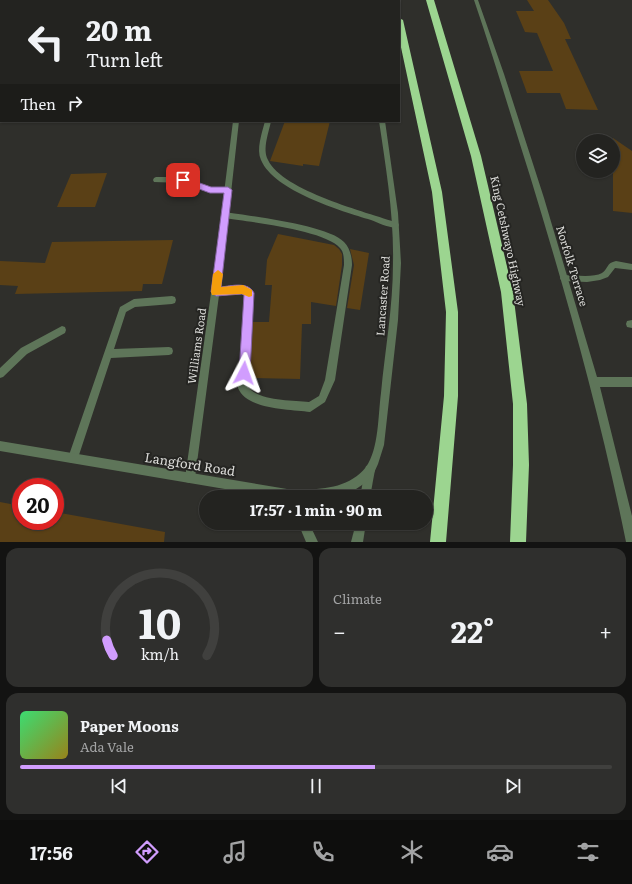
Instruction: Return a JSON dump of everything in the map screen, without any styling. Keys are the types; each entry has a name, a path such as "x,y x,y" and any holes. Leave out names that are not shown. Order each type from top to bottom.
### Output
{"highway":[{"name":"King Cetshwayo Highway","path":"430,0 476,156 507,292 520,404 521,465 518,542"},
{"path":"400,25 437,192 452,312 451,396 438,542"}],"street":[{"name":"Norfolk Terrace","path":"476,0 496,54 594,382 632,542"},
{"name":"Williams Road","path":"190,478 216,292 236,122"},
{"path":"268,122 262,152 266,165 274,173 304,192 330,204 396,225"},
{"name":"Lancaster Road","path":"366,490 370,470 381,434 396,284 396,225 382,122"},
{"path":"156,180 183,180 210,190 228,190"},
{"path":"216,292 243,290 249,293 243,388 246,393 255,399 310,407 322,399 330,380 348,264 345,248 339,242 319,234 225,215"},
{"path":"564,278 599,277 604,275 611,266 617,263 632,267"},
{"path":"73,458 119,320 126,307 134,303 172,300"},
{"path":"0,374 20,354 62,330"},
{"path":"108,354 169,351"},
{"path":"594,382 632,382"},
{"name":"Langford Road","path":"0,446 255,490"},
{"name":"Langford Road","path":"341,490 358,482 370,470"},
{"path":"306,530 312,542"},
{"path":"357,542 360,530"}],"building":[{"path":"527,0 548,0 564,23 571,39 565,39 598,110 566,109 560,93 527,93 519,71 553,71 537,33 525,32 516,11 534,11"},
{"path":"285,122 330,122 319,166 303,164 303,166 270,161"},
{"path":"620,143 632,151 632,213 613,211 613,178 620,178"},
{"path":"107,173 95,207 57,207 71,174"},
{"path":"278,234 334,245 339,249 342,254 342,265 336,306 311,302 311,324 302,324 300,379 250,378 253,322 269,322 272,285 265,285 267,260"},
{"path":"173,240 162,284 143,284 142,291 15,294 18,286 0,285 0,261 45,263 52,242"},
{"path":"350,249 369,253 360,310 347,308 354,265"},
{"path":"0,502 12,504 12,530 64,530 64,514 165,532 164,542 0,542"}],"slow traffic":[{"path":"218,274 216,292 243,290 249,293"}],"route":[{"path":"183,180 210,190 228,190 216,292 243,290 249,293 250,300 244,373"}]}
